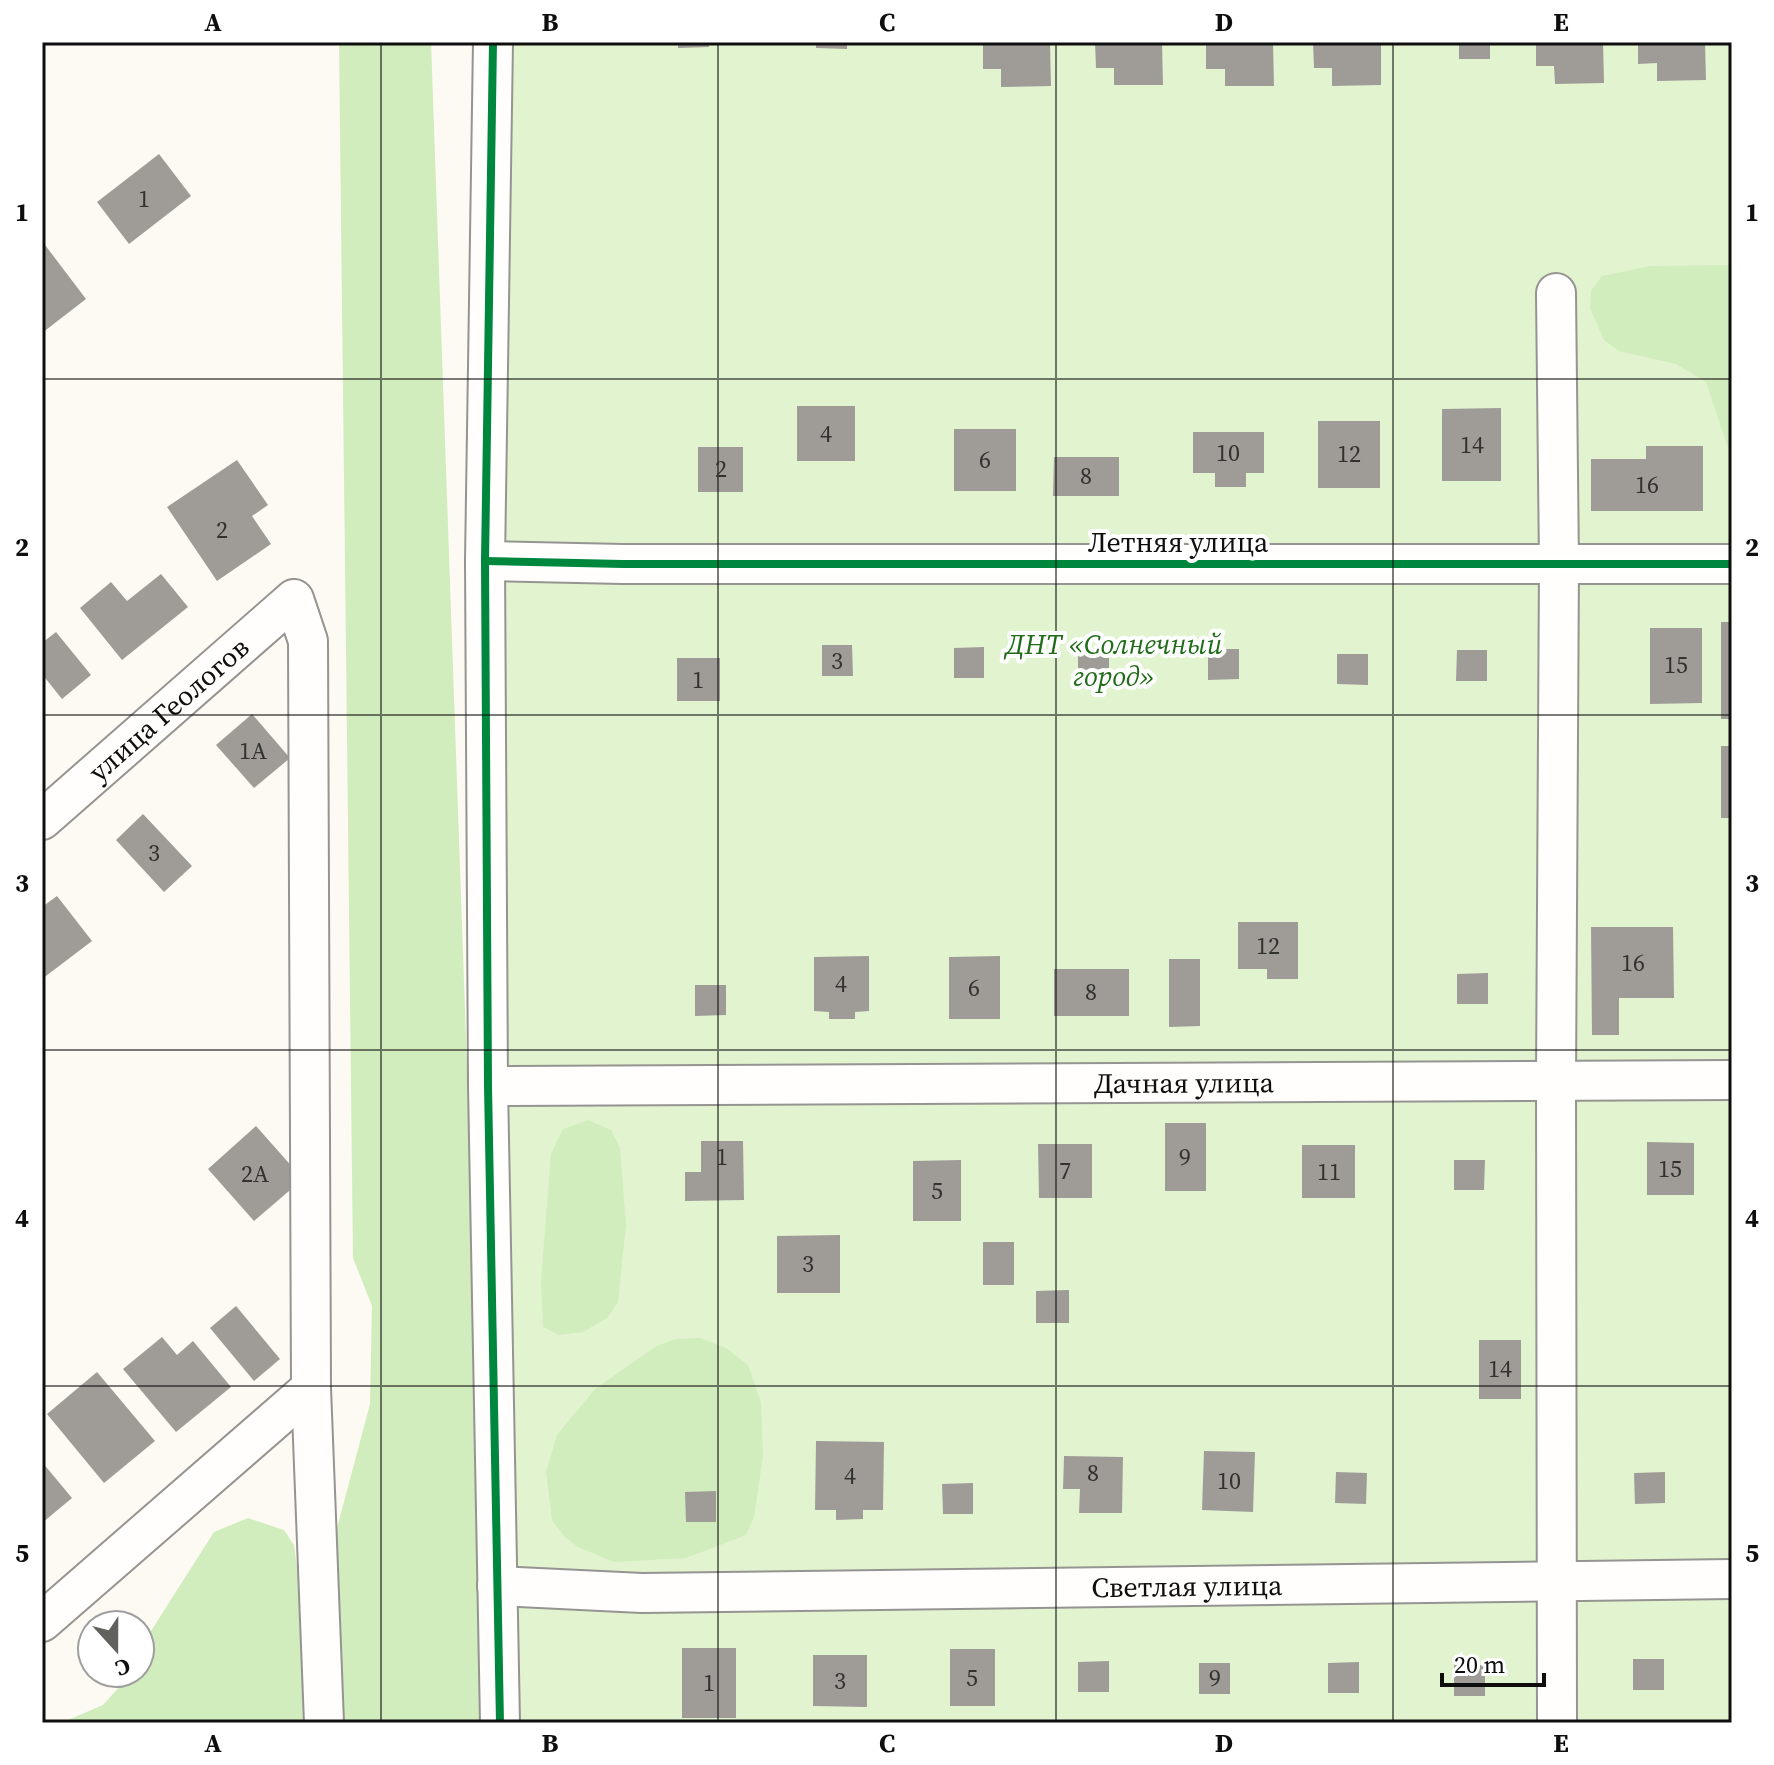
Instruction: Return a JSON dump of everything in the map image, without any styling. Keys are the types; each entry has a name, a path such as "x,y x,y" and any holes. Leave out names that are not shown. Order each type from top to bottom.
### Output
{"street":[{"path":"493,42 485,561 488,1086 500,1723"},
{"path":"1556,293 1559,564 1557,1723"},
{"name":"Летняя улица","path":"485,561 623,564 1732,564"},
{"name":"улица Геологов","path":"42,820 294,599 308,641 311,1388"},
{"name":"Дачная улица","path":"488,1086 1732,1080"},
{"path":"42,1622 311,1388"},
{"path":"311,1388 324,1723"},
{"name":"Светлая улица","path":"497,1586 642,1593 1732,1579"}],"green space":[{"path":"339,42 431,42 490,1723 343,1723 336,1532 370,1404 372,1306 353,1258"},
{"name":"ДНТ «Солнечный город»","path":"488,42 1732,42 1732,1723 510,1723"},
{"path":"1732,265 1732,460 1706,382 1676,364 1619,351 1604,340 1590,308 1591,291 1602,276 1650,266"},
{"path":"588,1120 611,1130 620,1148 626,1225 618,1302 607,1318 583,1332 559,1335 543,1327 541,1281 551,1154 563,1129"},
{"path":"700,1338 726,1348 748,1365 761,1403 763,1456 754,1517 746,1535 686,1558 614,1562 578,1547 564,1536 552,1520 546,1472 557,1435 595,1389 655,1347 675,1339"},
{"path":"248,1518 284,1530 294,1545 311,1672 308,1723 61,1723 103,1705 118,1689 156,1689 156,1623 214,1532"}],"building":[{"path":"678,42 709,42 709,47 678,48"},
{"path":"816,42 847,42 847,49 816,48"},
{"path":"983,42 1050,42 1051,86 1001,87 1001,69 983,69"},
{"path":"1095,42 1162,42 1163,85 1114,85 1114,68 1096,68"},
{"path":"1206,42 1273,42 1274,86 1225,86 1225,69 1206,69"},
{"path":"1313,42 1381,42 1381,85 1332,86 1332,68 1314,68"},
{"path":"1459,42 1490,42 1490,59 1459,59"},
{"path":"1536,42 1603,42 1604,83 1555,84 1554,66 1536,66"},
{"path":"1638,42 1705,42 1706,80 1657,81 1657,63 1638,64"},
{"path":"159,154 191,196 129,244 97,202"},
{"path":"42,241 86,299 42,333"},
{"path":"797,406 855,406 855,461 797,461"},
{"path":"1501,408 1501,481 1442,481 1442,409"},
{"path":"1318,421 1380,421 1380,488 1318,488"},
{"path":"954,429 1016,429 1016,491 954,491"},
{"path":"1193,432 1264,432 1264,473 1246,473 1246,487 1215,487 1215,473 1193,473"},
{"path":"1646,446 1703,446 1703,511 1591,511 1591,459 1646,459"},
{"path":"698,447 743,447 743,492 698,492"},
{"path":"1054,457 1119,457 1119,496 1053,496"},
{"path":"237,460 268,505 252,516 271,544 217,581 167,507"},
{"path":"161,574 188,607 122,660 80,608 111,582 127,601"},
{"path":"1721,622 1732,622 1732,719 1721,719"},
{"path":"1650,628 1702,628 1702,703 1650,704"},
{"path":"56,632 91,675 62,699 42,674 42,643"},
{"path":"822,645 852,645 853,676 822,676"},
{"path":"984,647 984,678 954,678 954,648"},
{"path":"1078,648 1109,648 1109,678 1078,678"},
{"path":"1208,649 1239,649 1239,679 1208,680"},
{"path":"1457,650 1487,650 1487,681 1456,681"},
{"path":"1337,654 1368,654 1368,685 1337,684"},
{"path":"677,658 720,658 720,701 677,701"},
{"path":"252,714 290,758 254,788 216,745"},
{"path":"1721,746 1732,746 1732,818 1721,818"},
{"path":"143,814 192,866 164,892 116,840"},
{"path":"57,896 92,941 42,979 42,907"},
{"path":"1238,922 1298,922 1298,979 1267,979 1267,969 1238,969"},
{"path":"1591,927 1673,927 1674,998 1619,998 1619,1035 1592,1035"},
{"path":"869,956 869,1011 855,1012 855,1019 829,1019 829,1012 814,1011 814,957"},
{"path":"1000,956 1000,1019 949,1019 949,957"},
{"path":"1169,959 1200,959 1200,1026 1169,1027"},
{"path":"1054,969 1129,969 1129,1016 1054,1016"},
{"path":"1488,973 1488,1004 1457,1004 1457,974"},
{"path":"695,985 726,985 726,1015 695,1016"},
{"path":"1165,1123 1206,1123 1206,1191 1165,1191"},
{"path":"256,1126 303,1179 254,1221 208,1169"},
{"path":"701,1141 743,1141 744,1200 685,1201 685,1172 701,1172"},
{"path":"1647,1142 1694,1143 1694,1195 1647,1195"},
{"path":"1038,1144 1092,1144 1092,1198 1039,1198"},
{"path":"1302,1145 1355,1145 1355,1198 1302,1198"},
{"path":"961,1160 961,1221 913,1221 913,1161"},
{"path":"1454,1160 1485,1160 1484,1190 1454,1190"},
{"path":"840,1235 840,1293 777,1293 777,1236"},
{"path":"983,1242 1014,1242 1014,1285 983,1285"},
{"path":"1069,1290 1069,1323 1036,1323 1036,1291"},
{"path":"236,1306 280,1359 254,1381 210,1328"},
{"path":"162,1337 177,1355 193,1341 231,1387 176,1432 123,1369"},
{"path":"1479,1340 1521,1340 1521,1399 1479,1399"},
{"path":"97,1372 155,1441 104,1483 47,1414"},
{"path":"816,1441 884,1442 883,1510 863,1510 863,1519 836,1520 836,1510 815,1510"},
{"path":"1204,1451 1255,1452 1253,1512 1202,1510"},
{"path":"1064,1456 1123,1457 1122,1513 1079,1513 1080,1489 1063,1489"},
{"path":"42,1462 72,1498 42,1523"},
{"path":"1336,1472 1367,1473 1366,1504 1335,1503"},
{"path":"1665,1472 1665,1503 1635,1504 1634,1473"},
{"path":"973,1483 973,1514 943,1514 942,1484"},
{"path":"716,1491 716,1522 686,1522 685,1492"},
{"path":"682,1648 736,1648 736,1718 682,1718"},
{"path":"950,1649 995,1649 995,1706 950,1706"},
{"path":"813,1655 867,1655 867,1707 813,1706"},
{"path":"1633,1659 1664,1659 1664,1690 1633,1690"},
{"path":"1109,1661 1109,1692 1078,1692 1078,1662"},
{"path":"1359,1662 1359,1693 1328,1693 1328,1663"},
{"path":"1199,1663 1230,1663 1230,1694 1199,1694"},
{"path":"1454,1665 1485,1665 1485,1696 1454,1696"}],"cycle path":[{"path":"493,42 485,561 488,1086 500,1723"},
{"path":"485,561 623,564 1732,564"}]}
